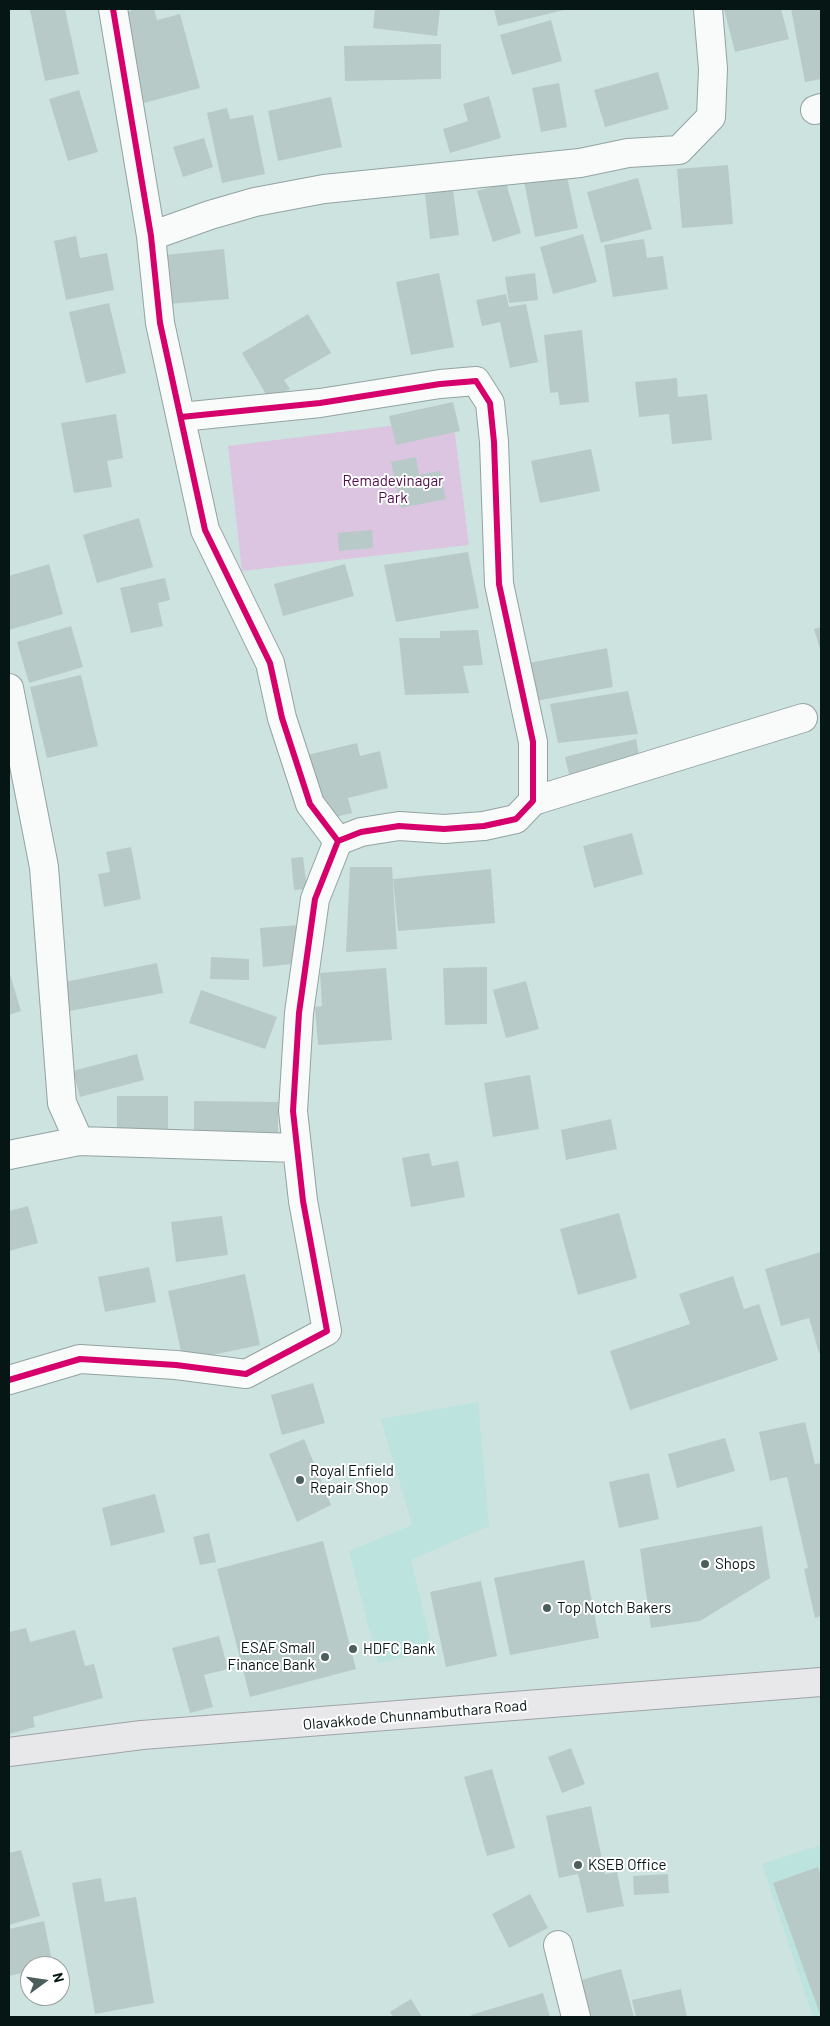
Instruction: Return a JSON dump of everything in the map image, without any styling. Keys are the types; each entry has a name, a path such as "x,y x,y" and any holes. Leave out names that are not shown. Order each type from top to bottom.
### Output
{"main road":[{"name":"Olavakkode Chunnambuthara Road","path":"9,1752 142,1736 821,1682"}],"street":[{"path":"113,9 151,236 160,323 206,530 270,663 282,718 310,804 338,841"},
{"path":"151,236 210,215 255,202 324,189 580,162 628,153 679,150 711,117 713,70 708,9"},
{"path":"181,417 320,403 440,384 476,381 490,403 494,442 499,584 533,742 533,801"},
{"path":"9,688 44,867 62,1103 79,1141"},
{"path":"9,1380 80,1358 176,1365 246,1374 328,1331 303,1201 293,1111 299,1013 315,899 338,841 361,832 399,826 444,829 484,826 516,820 533,801 804,718"},
{"path":"9,1155 79,1141 297,1148"},
{"path":"558,1945 576,2017"}],"shaded area":[{"path":"478,1402 489,1526 411,1560 433,1651 378,1663 349,1551 412,1525 381,1419"},
{"path":"821,1845 821,2017 813,2017 762,1864"}],"green space":[{"name":"Remadevinagar Park","path":"453,418 469,545 242,571 228,446"}],"building":[{"path":"65,9 79,74 45,81 30,10"},
{"path":"137,9 154,9 157,20 180,14 200,88 144,103 120,14"},
{"path":"375,9 440,9 437,36 373,28"},
{"path":"494,9 568,9 498,26"},
{"path":"724,9 781,9 789,39 735,52"},
{"path":"791,9 821,9 821,79 805,82"},
{"path":"551,20 562,61 512,75 500,35"},
{"path":"441,44 441,79 345,81 344,46"},
{"path":"658,72 669,109 605,127 594,90"},
{"path":"559,83 567,127 541,132 532,88"},
{"path":"79,90 98,152 68,161 49,99"},
{"path":"489,96 501,138 450,153 443,129 468,121 463,104"},
{"path":"331,97 342,147 278,161 268,111"},
{"path":"227,108 230,119 253,115 265,174 222,183 207,113"},
{"path":"204,138 213,167 183,177 173,147"},
{"path":"728,165 733,224 682,228 677,169"},
{"path":"566,172 578,228 535,237 524,181"},
{"path":"638,178 652,229 601,243 587,192"},
{"path":"506,183 521,233 493,242 477,191"},
{"path":"453,190 459,235 430,239 425,194"},
{"path":"583,234 597,282 553,294 540,247"},
{"path":"76,236 80,258 107,253 114,290 66,300 54,241"},
{"path":"644,239 647,258 663,256 668,289 613,297 604,245"},
{"path":"224,249 229,299 169,304 165,255"},
{"path":"439,273 454,347 411,355 396,282"},
{"path":"535,273 538,300 509,303 505,277"},
{"path":"506,294 509,307 526,304 538,362 510,368 500,322 482,326 476,300"},
{"path":"109,303 126,373 86,383 69,312"},
{"path":"308,314 331,353 284,380 290,389 270,401 242,353"},
{"path":"582,330 589,402 560,405 558,392 550,393 544,335"},
{"path":"677,378 678,397 707,394 712,440 672,444 669,414 639,417 635,382"},
{"path":"453,402 460,431 396,445 389,416"},
{"path":"116,414 123,458 107,461 112,487 74,493 61,423"},
{"path":"591,449 600,491 540,503 531,461"},
{"path":"416,457 419,475 440,471 446,499 401,508 391,462"},
{"path":"139,518 153,567 97,583 83,535"},
{"path":"372,530 373,548 339,551 338,533"},
{"path":"468,552 479,608 396,622 384,565"},
{"path":"49,564 63,614 9,630 9,576"},
{"path":"345,564 354,596 283,616 274,584"},
{"path":"165,578 170,600 158,603 163,626 131,633 120,588"},
{"path":"71,626 83,667 29,683 17,642"},
{"path":"821,627 821,652 814,629"},
{"path":"478,630 483,665 463,666 469,693 405,695 399,638 440,638 440,631"},
{"path":"607,648 613,687 535,701 529,663"},
{"path":"81,675 98,746 47,758 30,687"},
{"path":"628,691 638,734 558,743 550,704"},
{"path":"636,739 644,781 575,800 565,757"},
{"path":"357,743 360,756 380,751 388,788 348,798 352,813 315,822 299,757"},
{"path":"632,833 643,874 594,888 583,846"},
{"path":"131,847 141,899 104,907 98,874 110,872 106,852"},
{"path":"303,857 307,889 294,890 291,858"},
{"path":"350,867 392,867 397,949 346,952"},
{"path":"491,869 495,923 398,931 393,879"},
{"path":"299,925 301,963 263,967 260,928"},
{"path":"211,957 249,959 249,980 210,979"},
{"path":"157,963 163,993 70,1011 65,982"},
{"path":"487,967 487,1024 445,1025 443,968"},
{"path":"386,968 392,1040 318,1045 315,1007 322,1006 320,973"},
{"path":"9,971 21,1011 9,1015"},
{"path":"526,981 539,1029 506,1038 493,990"},
{"path":"201,990 277,1017 265,1049 189,1023"},
{"path":"137,1054 144,1080 80,1097 73,1071"},
{"path":"530,1075 539,1129 493,1137 484,1083"},
{"path":"117,1096 168,1096 168,1148 117,1148"},
{"path":"194,1101 278,1102 278,1146 194,1146"},
{"path":"611,1119 617,1149 566,1160 561,1130"},
{"path":"429,1153 432,1166 458,1161 465,1197 411,1207 402,1158"},
{"path":"28,1206 38,1243 9,1251 9,1211"},
{"path":"619,1213 637,1278 578,1295 560,1229"},
{"path":"222,1216 228,1255 176,1262 171,1222"},
{"path":"821,1252 821,1352 819,1353 809,1318 781,1326 765,1269"},
{"path":"149,1267 156,1302 105,1312 98,1277"},
{"path":"245,1274 260,1345 183,1361 168,1291"},
{"path":"733,1276 744,1309 759,1304 778,1360 630,1410 610,1351 690,1324 679,1294"},
{"path":"313,1383 325,1423 282,1435 271,1395"},
{"path":"805,1422 815,1464 821,1463 821,1616 815,1618 804,1569 808,1568 787,1477 770,1481 759,1432"},
{"path":"725,1438 735,1471 677,1488 668,1454"},
{"name":"Royal Enfield Repair Shop","path":"304,1439 331,1505 297,1522 269,1454"},
{"path":"649,1473 659,1519 619,1528 609,1482"},
{"path":"155,1494 165,1532 111,1546 102,1508"},
{"name":"Shops","path":"762,1526 770,1578 700,1621 651,1628 640,1549"},
{"path":"209,1533 216,1562 200,1565 193,1537"},
{"path":"323,1541 356,1669 250,1697 217,1569"},
{"name":"Top Notch Bakers","path":"584,1560 599,1638 510,1655 494,1578"},
{"path":"481,1581 497,1656 446,1667 430,1592"},
{"path":"26,1628 30,1642 75,1630 85,1666 94,1664 103,1698 33,1717 35,1727 9,1734 9,1632"},
{"path":"219,1636 228,1669 204,1675 213,1707 190,1713 172,1648"},
{"path":"571,1748 585,1784 562,1793 548,1757"},
{"path":"492,1769 515,1848 487,1856 464,1777"},
{"path":"591,1806 605,1874 617,1872 624,1906 587,1913 578,1874 559,1878 546,1816"},
{"path":"21,1850 40,1916 9,1925 9,1853"},
{"path":"818,1867 821,1876 821,2017 773,1883"},
{"path":"668,1874 669,1893 634,1895 633,1876"},
{"path":"101,1878 105,1902 136,1897 154,2003 95,2014 72,1883"},
{"path":"530,1894 548,1928 509,1948 492,1914"},
{"path":"44,1921 51,1956 20,1956 20,1973 9,1976 9,1929"},
{"path":"621,1969 634,2017 567,2017 559,1986"},
{"path":"681,1989 687,2017 636,2017 632,2000"},
{"path":"543,1993 550,2017 472,2017 471,2015"},
{"path":"411,1999 422,2017 393,2017 390,2012"}],"cycle path":[{"path":"113,9 151,236 160,323 205,530 270,663 282,718 310,804 338,841 361,832 399,826 444,829 484,826 516,819 533,801 533,742 499,584 494,442 490,403 476,381 440,384 320,403 181,417"},
{"path":"9,1380 80,1359 176,1365 246,1374 327,1331 303,1201 293,1111 299,1013 315,899 338,841"}],"place":[{"name":"Royal Enfield Repair Shop","path":"300,1480"},
{"name":"Shops","path":"705,1564"},
{"name":"Top Notch Bakers","path":"547,1608"},
{"name":"HDFC Bank","path":"353,1649"},
{"name":"ESAF Small Finance Bank","path":"325,1657"},
{"name":"KSEB Office","path":"578,1865"}]}
